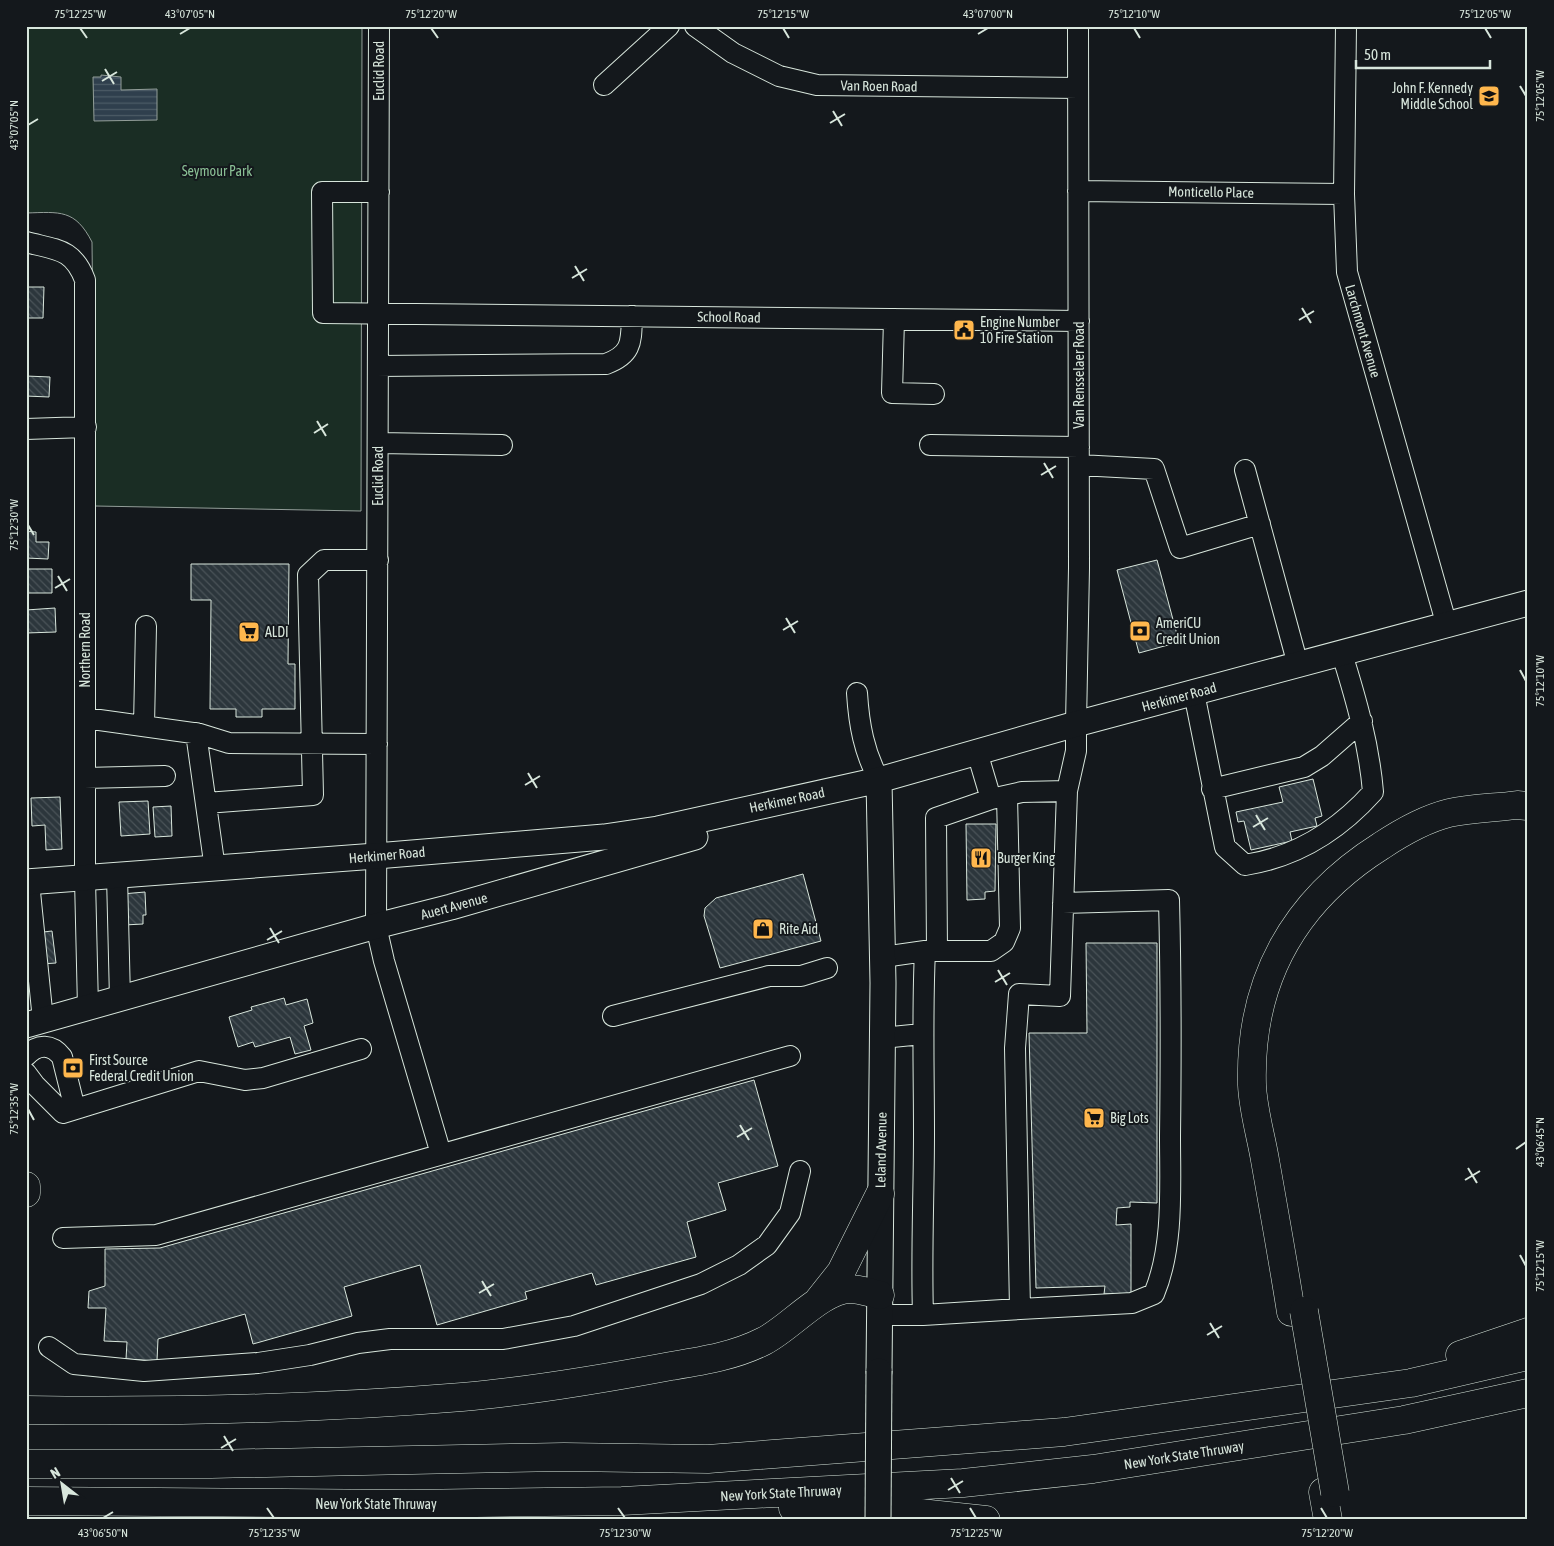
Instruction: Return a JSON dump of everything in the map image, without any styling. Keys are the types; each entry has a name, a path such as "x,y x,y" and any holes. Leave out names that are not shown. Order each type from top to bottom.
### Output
{"highway":[{"path":"1298,1311 1252,1088 1252,1044 1264,988 1283,946 1303,914 1329,886 1365,856 1406,830 1449,813 1517,805 1528,806"},
{"path":"1340,1520 1329,1492 1298,1311 1265,1083 1266,1030 1278,985 1300,940 1322,910 1368,869 1406,845 1426,837 1477,822 1528,820"},
{"path":"26,1186 26,1193"},
{"path":"816,1304 840,1272 880,1194"},
{"path":"26,1410 331,1406 463,1397 581,1382 706,1360 737,1352 781,1332 816,1304 837,1292 849,1289 880,1305"},
{"path":"1341,1393 1399,1371 1470,1352 1528,1332"},
{"path":"26,1464 211,1464 564,1457 708,1459 1064,1432 1411,1382 1528,1356"},
{"name":"New York State Thruway","path":"26,1501 408,1504 622,1501 962,1483 1093,1469 1404,1420 1528,1393"},
{"path":"1328,1520 1329,1492"},
{"path":"622,1501 920,1513 986,1520"}],"main road":[{"name":"Herkimer Road","path":"28,882 215,869 604,837 658,829 754,806 879,780 1076,724 1528,603"},
{"name":"Auert Avenue","path":"35,1022 612,862 879,780"},
{"name":"Leland Avenue","path":"878,1520 883,957 879,780"}],"street":[{"name":"Euclid Road","path":"379,26 376,926 384,962 441,1154"},
{"path":"604,85 669,26"},
{"name":"Van Roen Road","path":"694,26 733,53 779,76 817,85 1078,88"},
{"name":"Van Rensselaer Road","path":"1020,1309 1015,1048 1019,994 1060,996 1067,791 1076,751 1079,456 1078,26"},
{"name":"Larchmont Avenue","path":"1346,26 1344,194 1347,272 1447,626"},
{"name":"Monticello Place","path":"1078,191 1344,194"},
{"name":"School Road","path":"379,192 322,192 323,313 379,312 1079,321"},
{"name":"Northern Road","path":"26,242 60,251 72,257 81,271 85,291 85,879 88,1008"},
{"path":"378,366 606,364 620,358 631,343 632,316"},
{"path":"894,319 892,393 934,394"},
{"path":"26,429 86,427"},
{"path":"378,443 502,445"},
{"path":"930,445 1079,456 1154,469 1180,548 1260,524"},
{"path":"1245,470 1298,665"},
{"path":"206,802 313,795 308,575 324,560 378,560"},
{"path":"144,726 146,626"},
{"path":"1194,693 1225,847 1245,865 1269,861 1302,849 1331,831 1358,809 1373,792 1371,768 1362,721 1342,654"},
{"path":"857,693 859,722 868,759 879,780"},
{"path":"85,718 196,733 229,743 377,744"},
{"path":"1212,789 1304,768 1322,756 1362,721"},
{"path":"196,733 215,869"},
{"path":"883,957 931,951 991,951 1004,942 1010,928 999,797 976,752"},
{"path":"85,778 166,776"},
{"path":"923,1315 921,1254 924,1096 922,1034 931,951 936,818 999,797 1022,792 1067,791"},
{"path":"117,876 120,999"},
{"path":"28,882 35,1022"},
{"path":"880,1305 923,1315 1132,1303 1154,1294 1162,1273 1170,1198 1172,1000 1169,900 1063,903"},
{"path":"613,1016 769,976 800,976 827,968"},
{"path":"882,1038 922,1034"},
{"path":"26,1056 35,1049 50,1046 62,1057 69,1111"},
{"path":"69,1111 199,1071 245,1080 258,1079 361,1049"},
{"path":"62,1238 156,1234 790,1056"},
{"path":"26,1073 35,1085 69,1111"},
{"path":"49,1347 74,1364 144,1371 258,1363 310,1355 358,1343 390,1339 503,1339 574,1326 700,1284 739,1265 768,1245 790,1213 800,1172"}],"green space":[{"name":"Seymour Park","path":"26,26 362,26 361,511 95,506 92,242 86,231 73,218 48,212 26,213"}],"water":[{"path":"101,75 121,77 121,90 157,89 157,120 94,121 93,77 101,77"}],"building":[{"path":"26,287 44,287 43,318 26,318"},
{"path":"26,376 50,377 49,397 26,396"},
{"path":"26,531 36,532 36,542 49,542 48,559 26,558"},
{"path":"1157,560 1179,642 1139,653 1117,570"},
{"name":"ALDI","path":"191,564 289,564 288,664 295,664 295,709 262,709 262,717 236,717 236,709 210,709 211,600 191,600"},
{"path":"26,569 52,569 52,593 26,593"},
{"path":"55,608 56,632 26,633 26,610"},
{"path":"1313,779 1322,816 1315,818 1317,826 1290,832 1292,841 1251,850 1244,821 1238,822 1236,812 1283,802 1279,787"},
{"path":"60,797 62,849 46,850 45,825 32,826 31,798"},
{"path":"148,801 150,834 121,836 119,802"},
{"path":"171,806 172,836 155,837 153,807"},
{"name":"Burger King","path":"966,824 996,824 995,891 985,892 985,899 967,900"},
{"name":"Rite Aid","path":"803,874 821,941 720,968 704,916 705,908 716,898"},
{"path":"145,892 146,915 143,915 143,924 124,925 122,894"},
{"path":"52,931 56,963 26,965 26,934"},
{"name":"Big Lots","path":"1086,943 1157,943 1157,1203 1130,1202 1130,1207 1117,1208 1116,1225 1131,1224 1131,1294 1104,1294 1105,1286 1036,1288 1029,1033 1087,1033"},
{"path":"284,998 286,1005 307,999 313,1023 304,1026 311,1050 295,1054 290,1037 255,1047 253,1042 238,1047 229,1017 252,1010 251,1007"},
{"path":"754,1080 778,1166 718,1183 726,1210 687,1222 696,1257 596,1285 592,1273 525,1292 527,1299 437,1325 420,1265 344,1287 352,1316 253,1344 245,1314 158,1339 157,1361 126,1359 127,1342 104,1341 106,1308 88,1308 89,1291 105,1286 105,1249 160,1248"}],"place":[{"name":"John F. Kennedy Middle School","path":"1489,96"},
{"name":"Engine Number 10 Fire Station","path":"964,330"},
{"name":"AmeriCU Credit Union","path":"1140,631"},
{"name":"ALDI","path":"249,632"},
{"name":"Burger King","path":"981,858"},
{"name":"Rite Aid","path":"763,929"},
{"name":"First Source Federal Credit Union","path":"73,1068"},
{"name":"Big Lots","path":"1094,1118"}]}
